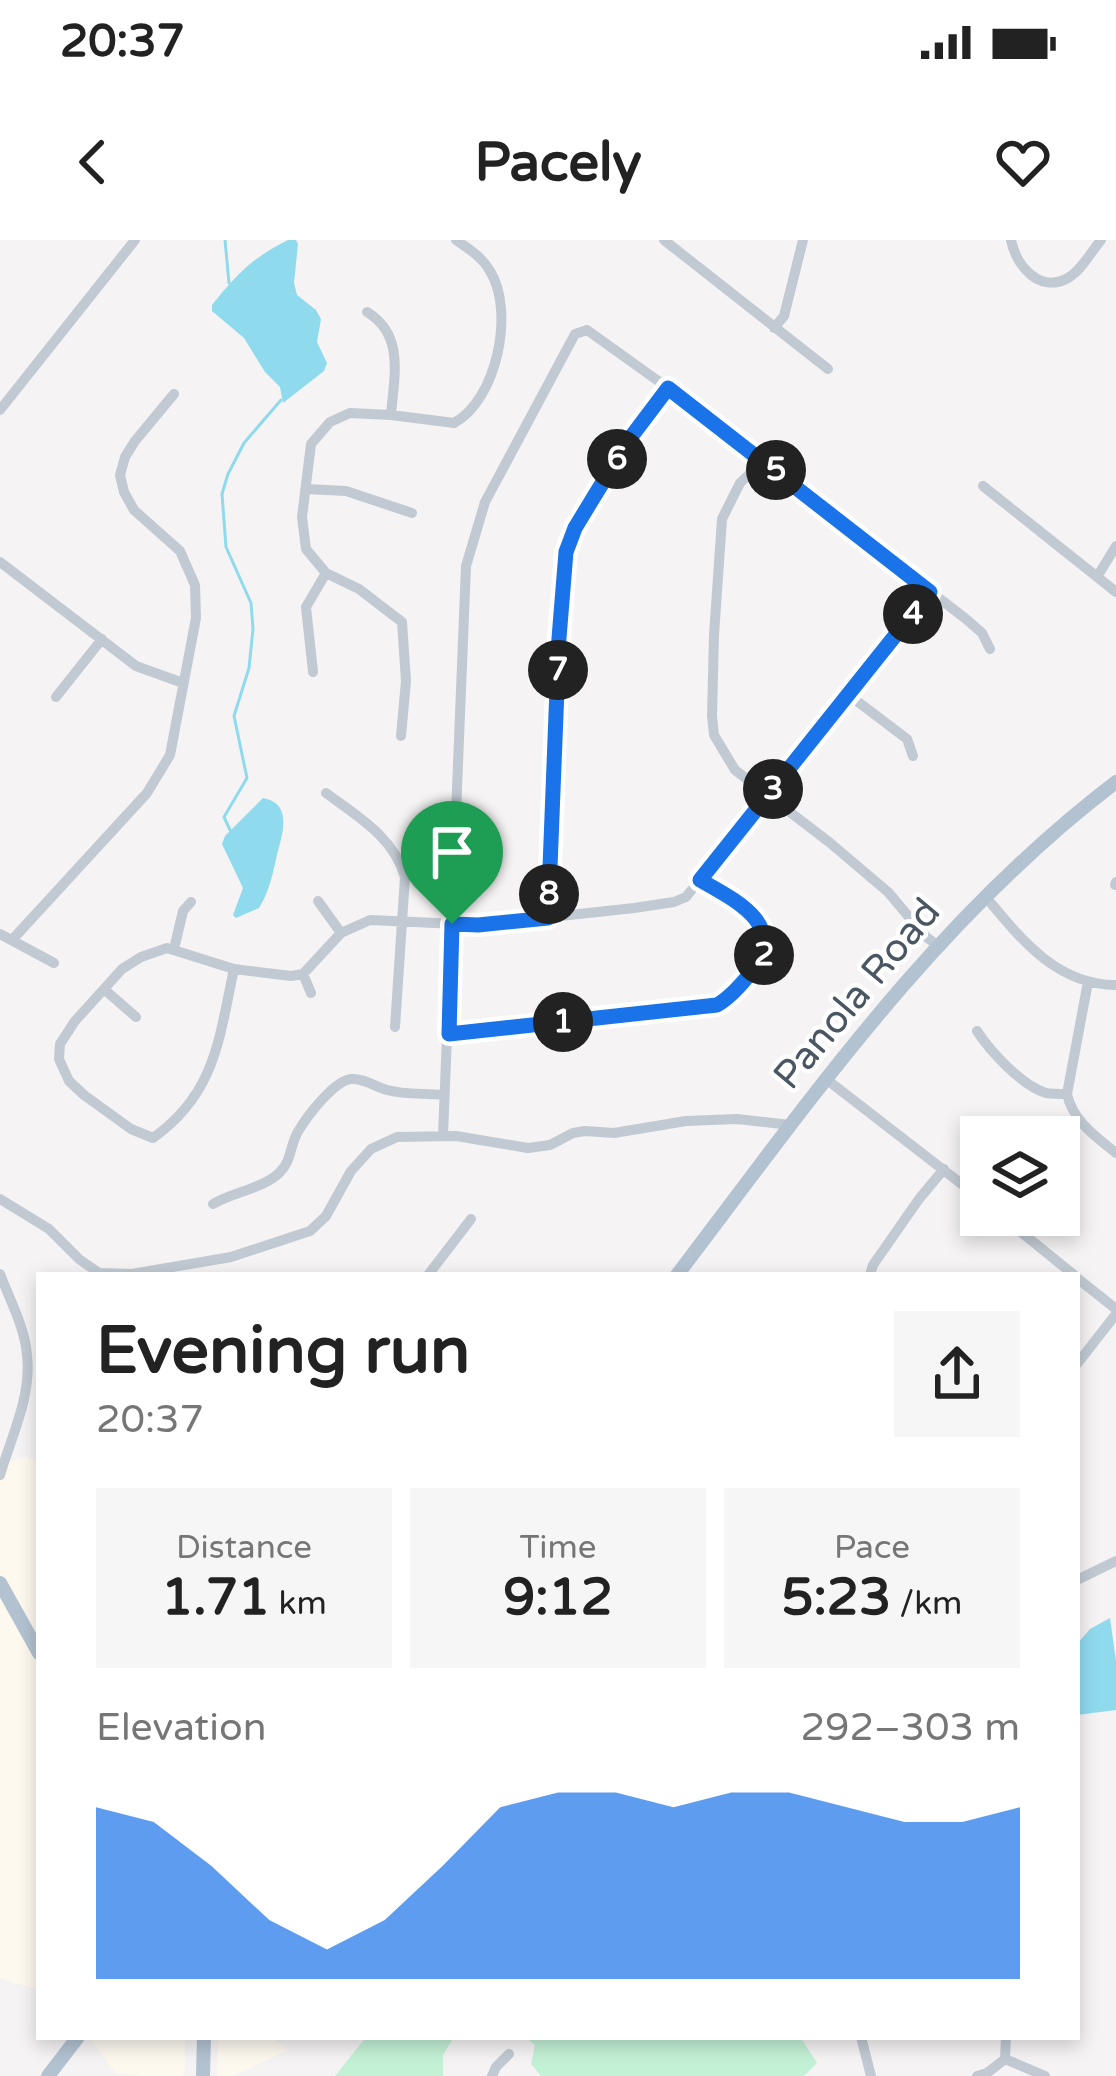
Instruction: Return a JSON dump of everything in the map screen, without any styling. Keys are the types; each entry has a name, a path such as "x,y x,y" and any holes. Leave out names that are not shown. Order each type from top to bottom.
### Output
{"main road":[{"name":"Panola Road","path":"679,1272 903,983 1042,842 1116,782"},
{"path":"0,1582 36,1648"},
{"path":"48,2076 76,2040"},
{"path":"203,2076 204,2040"}],"street":[{"path":"0,410 135,240"},
{"path":"401,736 406,681 402,622 359,589 326,573 306,549 302,533 306,489 311,444 330,422 350,412 454,423 478,403 489,385 502,316 494,275 479,256 456,240"},
{"path":"664,240 828,369"},
{"path":"774,328 784,316 803,240"},
{"path":"1011,240 1027,272 1054,282 1071,277 1101,240"},
{"path":"367,312 388,329 394,347 391,415"},
{"path":"443,1135 466,566 485,502 575,334 587,330 763,460 982,633 990,649"},
{"path":"548,918 566,552 575,528 631,437 668,388"},
{"path":"54,963 6,937 147,794 160,776 176,735 197,607 193,574 169,538 134,510 121,476 135,441 174,394"},
{"path":"763,460 740,484 722,519 714,735 734,770 888,892 937,945"},
{"path":"982,486 1116,592"},
{"path":"306,489 346,491 412,513"},
{"path":"1097,577 1116,546"},
{"path":"0,562 136,666 183,683"},
{"path":"314,672 306,607 326,573"},
{"path":"234,969 213,1065 172,1124 153,1138 111,1117 69,1081 59,1059 60,1044 75,1021 122,969 167,948 234,969 291,976 303,974 341,933 370,920 478,925 674,902 686,896 930,592"},
{"path":"56,697 102,639"},
{"path":"849,695 907,740 913,756"},
{"path":"326,793 371,827 401,862 405,877 395,1027"},
{"path":"449,1034 717,1005 727,999 764,954 766,943 762,926 700,880"},
{"path":"985,896 1032,951 1062,972 1088,982 1116,985"},
{"path":"318,901 341,933"},
{"path":"174,950 182,910 191,902"},
{"path":"303,974 311,994"},
{"path":"1088,982 1067,1094 1077,1119 1116,1153"},
{"path":"105,990 136,1017"},
{"path":"977,1031 991,1052 1033,1087 1067,1094"},
{"path":"213,1204 281,1172 296,1132 332,1089 348,1079 390,1091 443,1095"},
{"path":"826,1079 960,1182"},
{"path":"144,1272 232,1257 310,1231 326,1216 351,1171 370,1149 397,1137 470,1137 528,1148 550,1145 573,1133 614,1133 686,1121 737,1119 791,1125"},
{"path":"871,1272 944,1169"},
{"path":"0,1198 49,1228 98,1272"},
{"path":"430,1272 471,1219"},
{"path":"1026,1236 1070,1272"},
{"path":"232,1257 235,1272"},
{"path":"0,1274 26,1347 28,1379 0,1475"},
{"path":"1080,1280 1116,1312 1080,1360"},
{"path":"1080,1579 1116,1561"},
{"path":"862,2040 871,2076"},
{"path":"977,2076 1005,2059 1006,2040"},
{"path":"492,2076 509,2054"},
{"path":"1005,2059 1045,2076"}],"shaded area":[{"path":"26,1457 36,1461 36,1989 0,1978 0,1464"},
{"path":"91,2040 185,2040 183,2076 116,2073"},
{"path":"218,2040 276,2040 288,2050 233,2076 217,2076"}],"green space":[{"path":"364,2040 452,2040 443,2055 443,2076 335,2076"},
{"path":"529,2040 801,2040 817,2063 804,2076 541,2076 531,2064 535,2045"}],"water":[{"path":"288,240 298,244 294,283 297,295 321,319 317,342 327,363 324,371 283,403 280,387 244,338 212,311 212,305 246,268"},
{"path":"263,798 273,801 282,814 281,841 259,908 236,918 233,915 243,888 222,844"},
{"path":"1110,1618 1116,1710 1080,1715 1080,1641"}],"waterway":[{"path":"225,240 229,283"},
{"path":"230,830 224,817 247,778 234,716 249,668 253,629 251,603 226,547 222,494 244,443 281,400"}],"route":[{"path":"668,388 930,592 700,880 762,926 766,943 764,954 727,999 717,1005 449,1034 452,924 548,918 566,552 575,528 631,437 668,388"}]}
